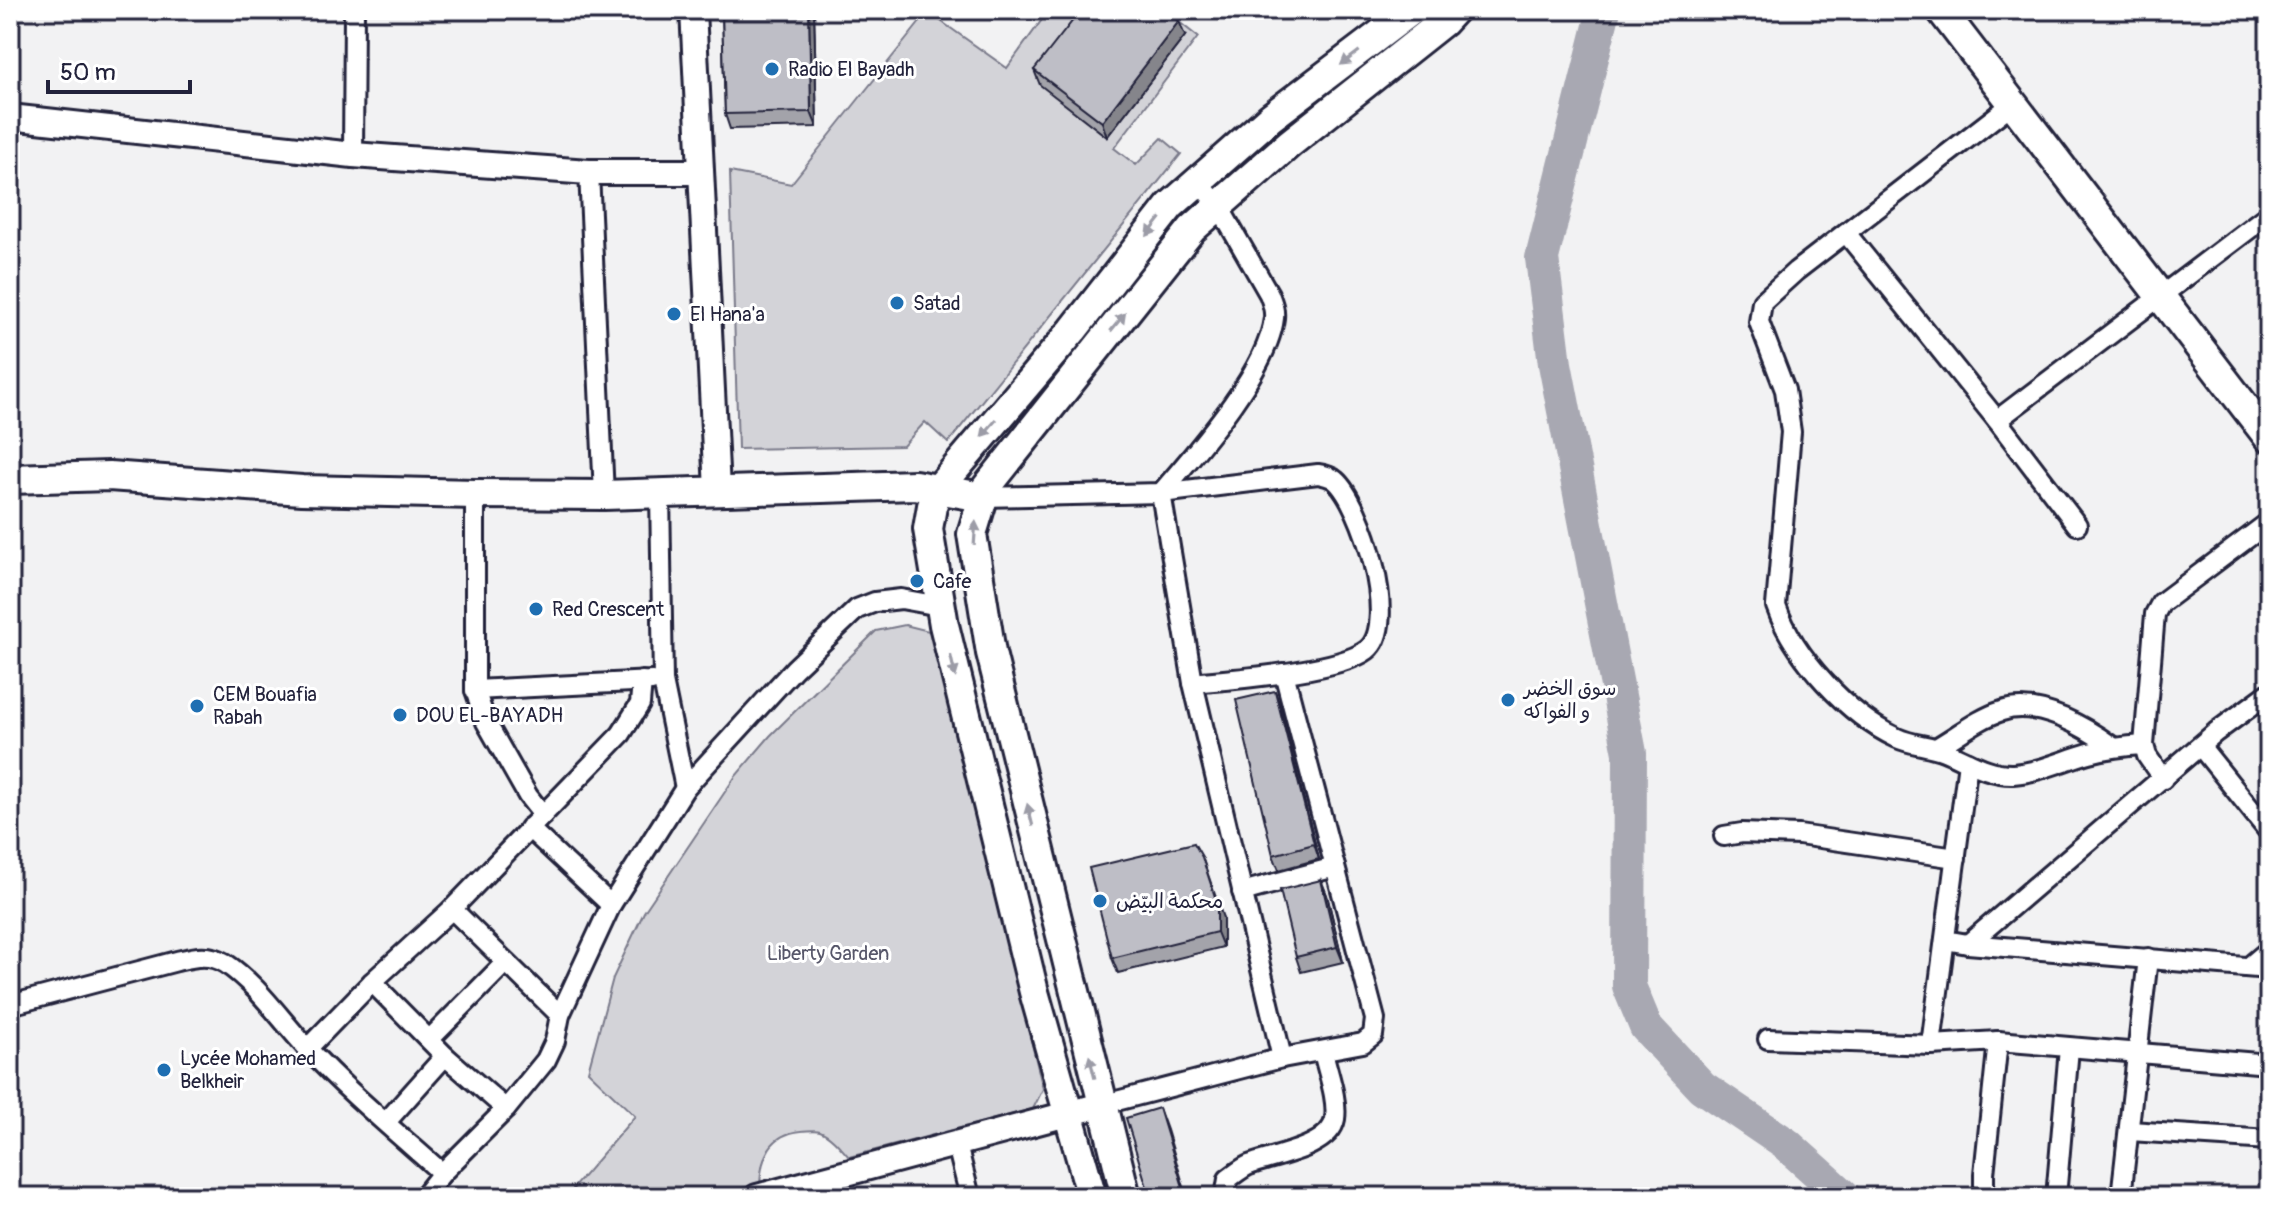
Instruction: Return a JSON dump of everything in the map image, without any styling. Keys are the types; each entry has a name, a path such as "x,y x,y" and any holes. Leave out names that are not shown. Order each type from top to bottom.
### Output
{"main road":[{"path":"1092,1197 1034,992 940,606 928,529 932,506 939,488 1073,330 1170,206 1271,117 1412,10"},
{"path":"1126,1197 991,653 972,534 982,497 986,488 1192,229 1289,144 1454,10"},
{"path":"1941,10 2269,438"},
{"path":"10,479 109,476 302,490 604,495 915,485 982,497"},
{"path":"1034,992 1072,986"}],"street":[{"path":"353,155 354,10"},
{"path":"693,10 717,490"},
{"path":"2012,104 1772,291 1759,312 1759,322 1785,390 1791,432 1776,606 1782,623 1811,666 1834,691 1876,727 1901,740 1936,748 1992,772 2012,774 2113,747 2144,745"},
{"path":"10,117 353,155 589,172 700,172"},
{"path":"589,172 604,495"},
{"path":"1197,180 1218,205 1269,294 1274,318 1263,351 1246,382 1161,493 1193,683 1282,1058"},
{"path":"1997,420 2269,214"},
{"path":"1846,233 1997,420 2077,525"},
{"path":"982,497 1161,493 1318,474 1329,476 1342,487 1368,543 1381,610 1374,643 1366,651 1347,659 1284,673 1193,683"},
{"path":"660,493 663,681 685,788"},
{"path":"475,494 475,690 486,722 528,796 543,815"},
{"path":"2163,779 2147,756 2144,745 2155,614 2161,603 2269,522"},
{"path":"423,1197 442,1173 506,1109 546,1060 555,1041 560,1015 611,905 685,788 794,669 857,609 875,602 901,599 940,606"},
{"path":"768,1196 1101,1105 1282,1058 1363,1043 1370,1039 1375,1019 1284,673"},
{"path":"307,1049 372,982 452,909 621,734 640,704 642,681"},
{"path":"475,690 663,681"},
{"path":"1968,944 2269,693"},
{"path":"1936,748 1989,716 2004,710 2021,709 2052,714 2085,727 2113,747"},
{"path":"2201,747 2269,832"},
{"path":"1931,1045 1968,762"},
{"path":"529,828 611,905"},
{"path":"1724,836 1742,833 1799,835 1956,858"},
{"path":"1242,892 1335,867"},
{"path":"452,909 560,1015"},
{"path":"1945,940 2269,969"},
{"path":"2250,966 2269,950"},
{"path":"10,1005 177,961 200,956 213,957 224,962 256,990 307,1049 442,1173"},
{"path":"2121,1197 2148,958"},
{"path":"430,1039 505,963"},
{"path":"372,982 445,1056 506,1109"},
{"path":"1768,1039 1931,1045 1998,1041 2269,1064"},
{"path":"1984,1197 1998,1041"},
{"path":"2056,1197 2069,1048"},
{"path":"1225,1197 1228,1179 1236,1172 1306,1146 1325,1136 1332,1128 1335,1109 1323,1051"},
{"path":"386,1122 445,1056"},
{"path":"2130,1131 2269,1140"},
{"path":"957,1145 970,1197"}],"green space":[{"name":"Satad","path":"1049,10 1164,10 1198,37 1114,148 1136,165 1162,138 1181,154 948,443 925,422 903,446 738,449 730,172 791,184 928,12 1007,68"},
{"name":"Liberty Garden","path":"905,625 929,631 943,662 967,777 1043,1089 1033,1109 849,1157 820,1131 790,1133 769,1149 762,1165 760,1185 688,1197 578,1197 573,1188 635,1116 588,1071 613,978 644,912 735,777 770,736 876,631"}],"building":[{"name":"Radio El Bayadh","path":"722,10 809,10 811,112 725,114"},
{"path":"1081,10 1165,10 1179,21 1102,122 1034,70"},
{"path":"1275,691 1314,844 1273,855 1236,700"},
{"path":"1194,843 1202,857 1217,903 1217,932 1112,958 1089,868"},
{"path":"1321,880 1337,947 1296,957 1280,890"},
{"path":"1159,1108 1186,1197 1150,1197 1126,1118"}],"waterway":[{"path":"1604,10 1542,258 1555,364 1630,753 1629,986 1646,1027 1702,1087 1786,1144 1845,1197"}],"place":[{"name":"Radio El Bayadh","path":"772,69"},
{"name":"Satad","path":"897,303"},
{"name":"El Hana'a","path":"674,314"},
{"name":"Cafe","path":"917,581"},
{"name":"Red Crescent","path":"536,609"},
{"name":"سوق الخضر و الفواكه","path":"1508,700"},
{"name":"CEM Bouafia Rabah","path":"197,706"},
{"name":"DOU EL-BAYADH","path":"400,715"},
{"name":"محكمة البيّض","path":"1100,901"},
{"name":"Lycée Mohamed Belkheir","path":"164,1070"}]}
